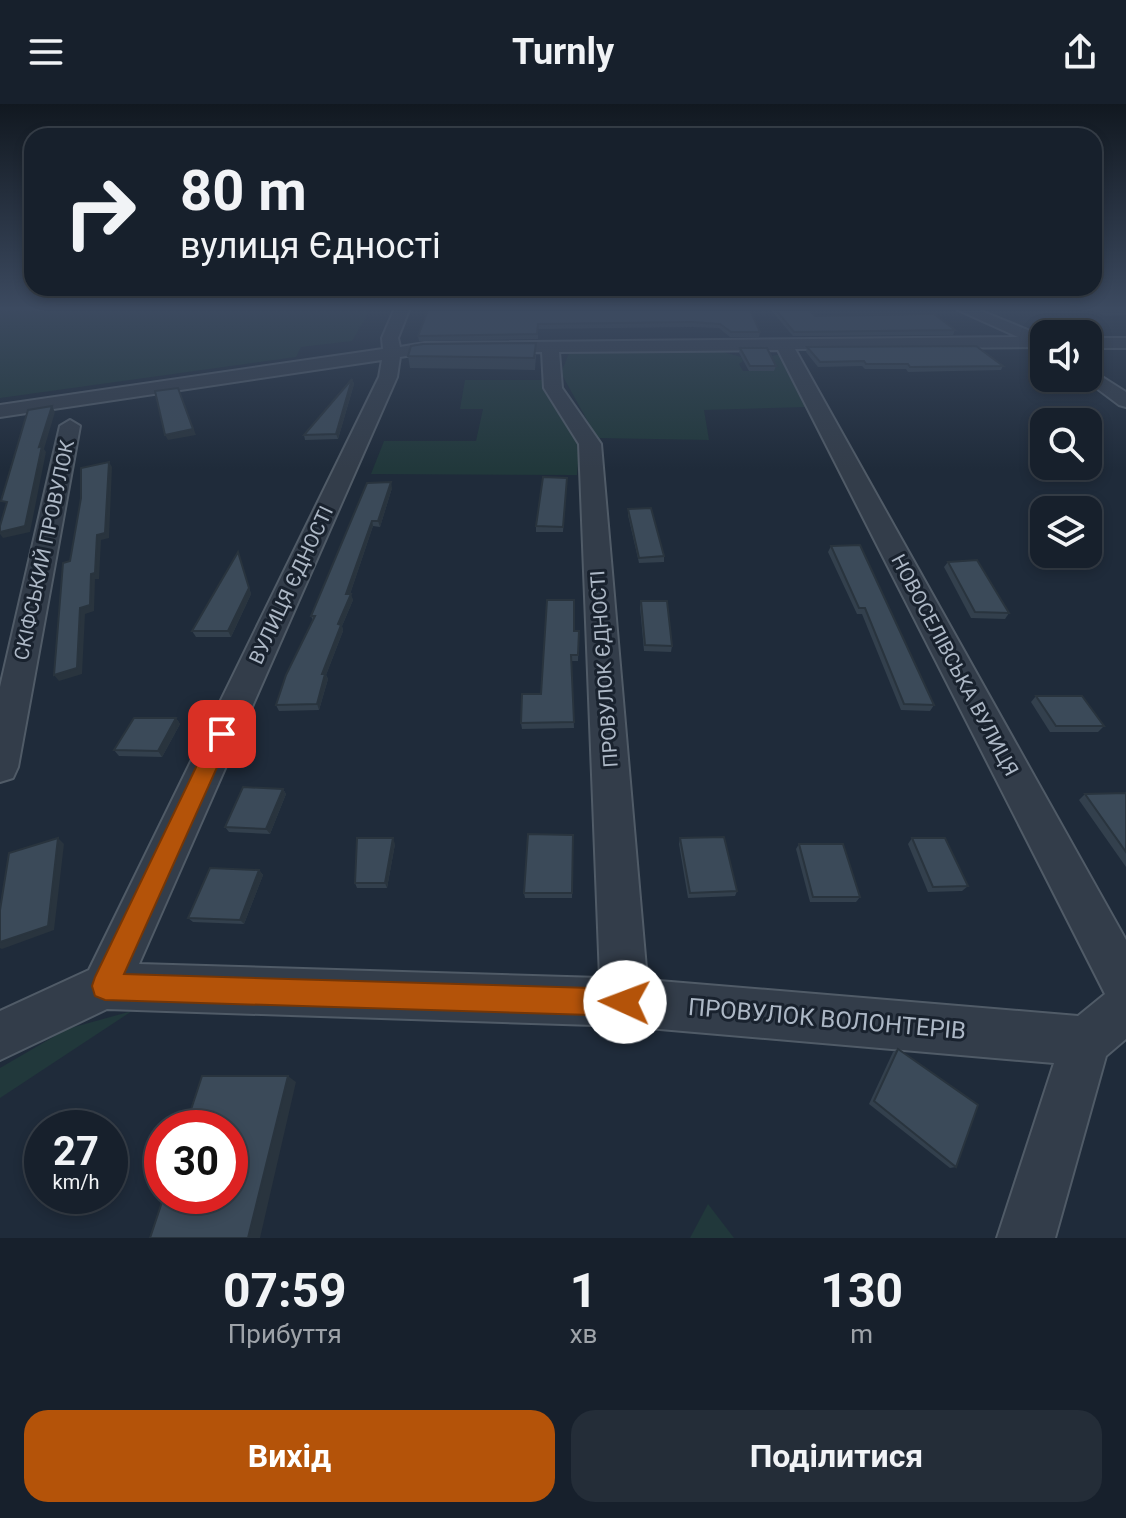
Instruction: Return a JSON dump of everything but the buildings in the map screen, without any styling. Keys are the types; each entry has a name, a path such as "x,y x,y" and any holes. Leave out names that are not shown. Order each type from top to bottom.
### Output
{"street":[{"path":"0,411 319,363"},
{"name":"ВУЛИЦЯ ЄДНОСТІ","path":"105,986 388,377 390,363"},
{"name":"ПРОВУЛОК ЄДНОСТІ","path":"551,363 553,388 590,444 625,1002"},
{"name":"НОВОСЕЛІВСЬКА ВУЛИЦЯ","path":"794,363 1126,986"},
{"path":"1102,383 1126,401"},
{"name":"СКІФСЬКИЙ ПРОВУЛОК","path":"0,767 70,426"},
{"name":"ПРОВУЛОК ВОЛОНТЕРІВ","path":"0,1036 105,986 625,1002 1086,1041"},
{"path":"1026,1238 1086,1041 1126,1007"}],"green space":[{"path":"0,363 253,363 0,398"},
{"path":"565,363 740,363 743,371 774,371 771,363 785,363 807,407 704,410 709,440 597,438 561,373"},
{"path":"465,380 543,380 580,442 577,475 371,474 384,441 476,441 483,409 460,409"},
{"path":"132,1011 0,1098 0,1068 67,1029"},
{"path":"708,1204 734,1238 690,1238"}],"route":[{"path":"222,734 105,986 625,1002"}]}
